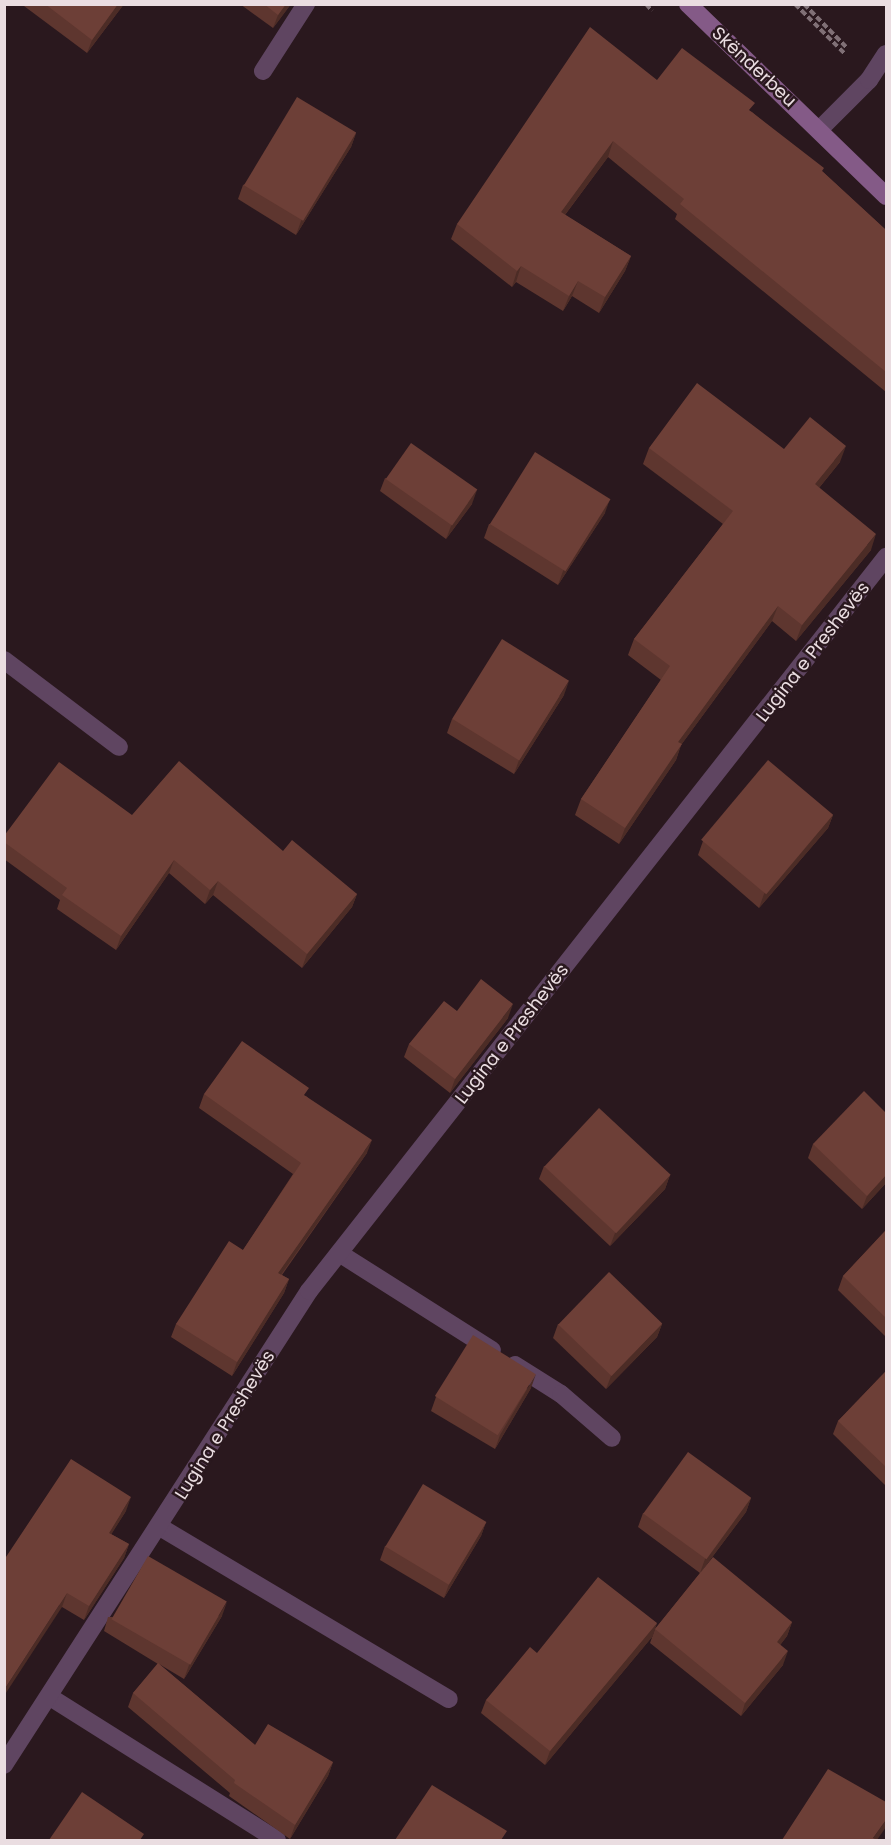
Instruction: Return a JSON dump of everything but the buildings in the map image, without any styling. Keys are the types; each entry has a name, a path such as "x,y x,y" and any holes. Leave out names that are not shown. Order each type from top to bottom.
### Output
{"main road":[{"name":"Skënderbeu","path":"688,4 820,129 886,196"}],"street":[{"path":"263,71 306,4"},
{"path":"820,129 869,80 886,54"},
{"name":"Lugina e Preshevës","path":"4,1765 160,1527 309,1291 886,557"},
{"path":"4,660 119,747"},
{"path":"339,1253 561,1394 612,1438"},
{"path":"160,1527 449,1699"},
{"path":"50,1697 277,1840"}]}
